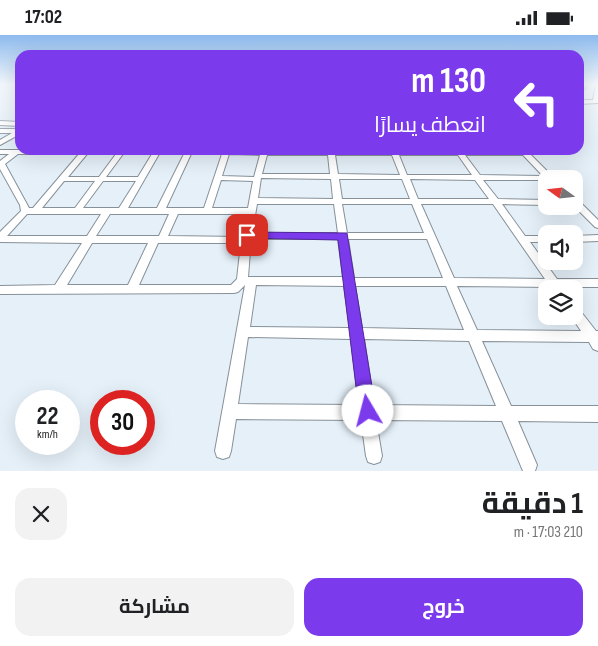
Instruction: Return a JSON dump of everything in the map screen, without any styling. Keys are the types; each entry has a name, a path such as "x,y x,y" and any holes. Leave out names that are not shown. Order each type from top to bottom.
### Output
{"street":[{"path":"0,123 15,128"},
{"path":"0,131 15,129"},
{"path":"0,143 15,132"},
{"path":"0,152 15,152"},
{"path":"15,153 1,165 24,205 25,211"},
{"path":"34,211 83,155"},
{"path":"77,211 118,155"},
{"path":"122,211 155,155"},
{"path":"160,211 187,155"},
{"path":"207,211 225,155"},
{"path":"223,451 243,332 247,281 247,238 263,155"},
{"path":"331,155 374,456"},
{"path":"396,155 529,465"},
{"path":"461,155 552,280"},
{"path":"526,155 542,170"},
{"path":"218,178 405,176 538,178"},
{"path":"62,179 141,179"},
{"path":"255,201 538,202"},
{"path":"0,238 25,211 252,211"},
{"path":"58,290 107,211"},
{"path":"132,289 175,211"},
{"path":"583,211 598,225"},
{"path":"0,238 158,240 430,235"},
{"path":"583,239 598,238"},
{"path":"522,239 538,239"},
{"path":"0,290 228,290 234,289 247,281 450,282 538,285"},
{"path":"583,284 598,283"},
{"path":"583,323 596,340"},
{"path":"243,332 473,335 596,340"},
{"path":"230,411 598,414"}],"route":[{"path":"247,235 343,236 368,411"}]}
